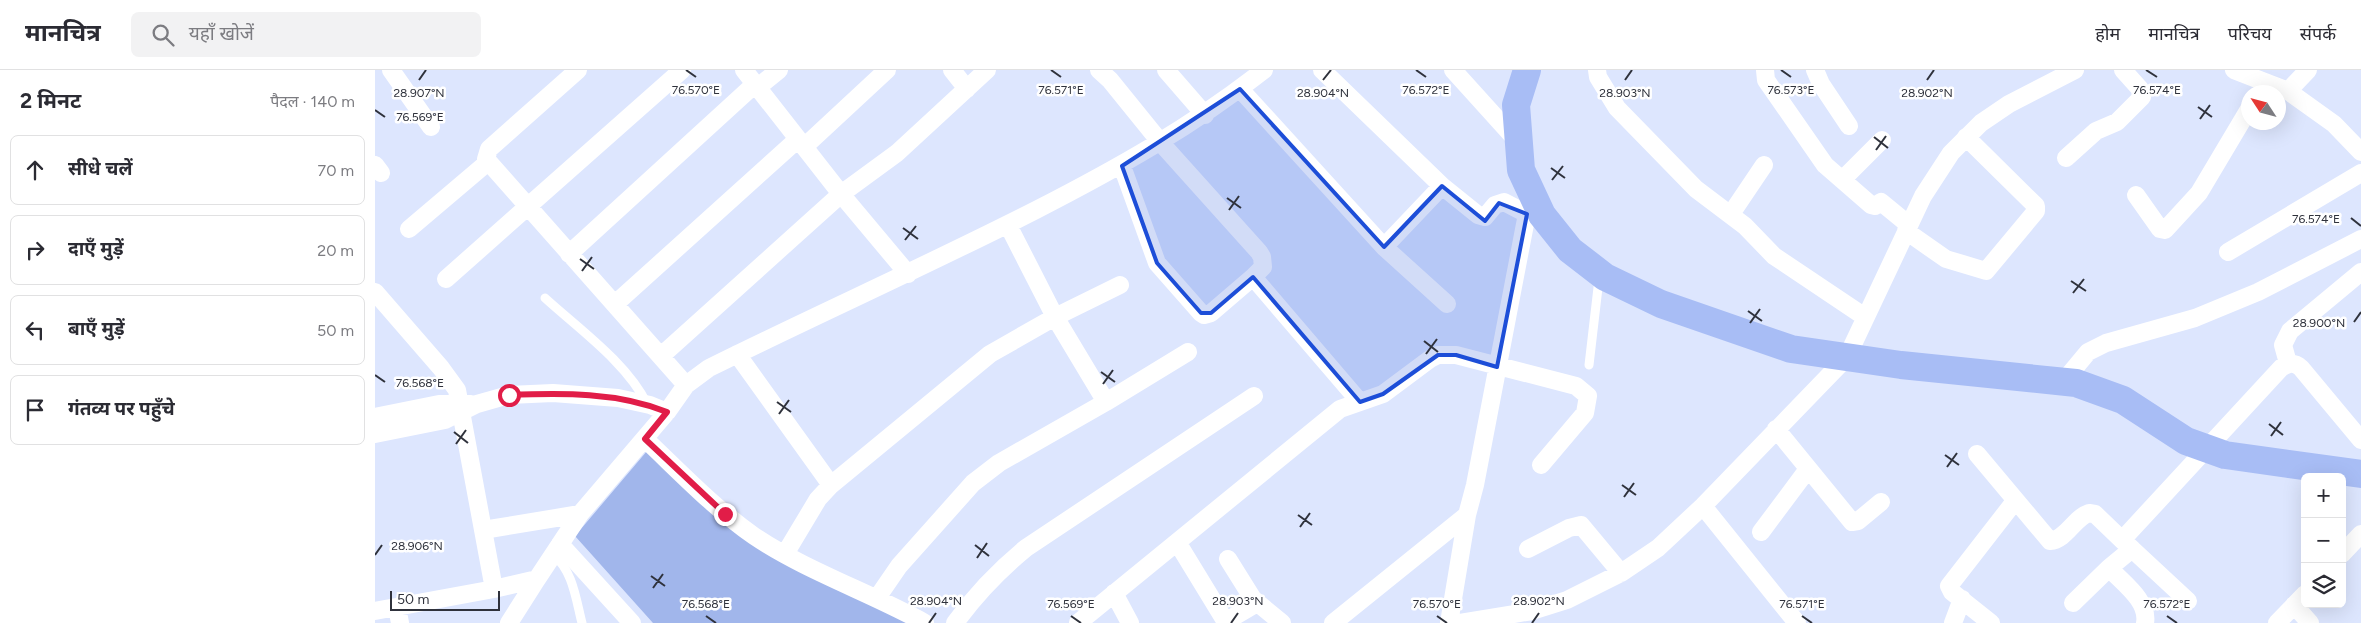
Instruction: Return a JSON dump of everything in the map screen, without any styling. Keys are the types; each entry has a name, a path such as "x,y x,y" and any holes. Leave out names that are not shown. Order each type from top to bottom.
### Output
{"highway":[{"path":"1527,70 1516,105 1521,170 1529,204 1542,215 1569,250 1600,274 1661,304 1791,350 2076,383 2123,400 2186,441 2225,455 2361,474"}],"street":[{"path":"391,70 431,127"},
{"path":"578,70 489,149 485,156 527,207 686,385"},
{"path":"446,279 682,70"},
{"path":"744,70 841,194 908,274"},
{"path":"569,254 757,86 779,70"},
{"path":"615,304 887,70"},
{"path":"952,70 967,89"},
{"path":"661,356 841,194 897,153 987,70"},
{"path":"1099,70 1110,80 1161,143 1259,252 1262,257 1263,268 1211,314 1204,315 1201,313 1157,264 1122,166"},
{"path":"1166,70 1205,115"},
{"path":"509,623 580,514 645,439 686,385 709,368 908,274 1122,166 1205,115 1264,70"},
{"path":"1323,70 1442,186 1481,217 1485,217 1495,205 1503,202 1529,204 1467,515 1449,623"},
{"path":"1453,70 1519,144"},
{"path":"1597,70 1598,77 1624,116 1696,189 1731,214 1774,256 1865,317"},
{"path":"1815,70 1825,90 1849,126"},
{"path":"1460,623 1536,617 1621,573 1658,548 1703,506 1847,357 1923,196 1951,153 1981,123 2009,104 2075,70"},
{"path":"2066,158 2096,131 2117,122 2142,97 2140,89 2123,70"},
{"path":"2234,70 2259,85"},
{"path":"2308,70 2288,91 2334,124 2361,152"},
{"path":"1761,72 1818,155 1842,180 1871,205 1875,206 1881,202 1907,228 1946,259 1986,271 2036,211 2036,206 1967,137"},
{"path":"1240,89 1384,247 1447,304"},
{"path":"2136,195 2161,229 2165,230 2199,192 2241,123"},
{"path":"1842,180 1882,140"},
{"path":"409,228 488,162"},
{"path":"1731,214 1763,165"},
{"path":"2228,252 2361,173"},
{"path":"1384,247 1442,186"},
{"path":"1007,225 1055,317 1106,402"},
{"path":"2063,382 2088,352 2100,346 2195,318 2258,292 2361,239"},
{"path":"2288,364 2283,345 2290,331 2361,272"},
{"path":"1253,277 1360,402"},
{"path":"785,554 818,499 831,485 989,354 1055,317 1120,285"},
{"path":"375,292 450,378 465,407 493,589"},
{"path":"877,598 899,566 973,483 999,463 1189,352"},
{"path":"737,354 831,485"},
{"path":"1078,623 1340,409 1383,394 1438,355 1456,355 1576,386 1588,396 1585,413 1541,466"},
{"path":"2073,603 2109,568 2127,544 2208,449 2288,364 2295,364 2301,368 2361,440"},
{"path":"375,434 445,420 465,407 509,395 553,393 618,398 667,412"},
{"path":"955,623 976,594 996,573 1025,548 1254,396"},
{"path":"378,412 439,404 465,407"},
{"path":"1777,429 1852,522 1858,521 1881,502"},
{"path":"645,439 725,514 755,536 785,554 925,623"},
{"path":"1977,454 2050,541 2057,540 2081,517 2089,513 2095,514 2188,601"},
{"path":"1761,532 1809,469"},
{"path":"1991,623 1950,589 1950,583 2015,501"},
{"path":"1703,506 1797,623"},
{"path":"483,530 580,514"},
{"path":"1333,623 1467,515"},
{"path":"1528,549 1569,528 1581,525 1621,573"},
{"path":"2346,550 2361,534"},
{"path":"1177,542 1224,619 1230,618 1257,603"},
{"path":"556,549 632,623"},
{"path":"1228,558 1247,592 1257,603 1282,623"},
{"path":"2109,568 2140,601 2144,608 2145,623"},
{"path":"376,606 398,615 537,579"},
{"path":"1114,593 1129,623"},
{"path":"1953,623 1961,599"},
{"path":"2277,623 2299,600 2310,623"}],"lane":[{"path":"1589,365 1600,274"},
{"path":"545,298 623,369 639,388 647,405"},
{"path":"556,549 569,576 583,623"}],"highlighted area":[{"path":"1240,89 1384,247 1442,186 1485,221 1499,203 1527,214 1497,367 1456,355 1438,355 1383,394 1360,402 1253,277 1211,313 1201,313 1157,263 1122,166"}],"shaded area":[{"path":"647,451 740,534 914,623 653,623 575,536"}],"route":[{"path":"509,395 553,393 618,398 650,405 667,412 645,439 725,514"}]}
